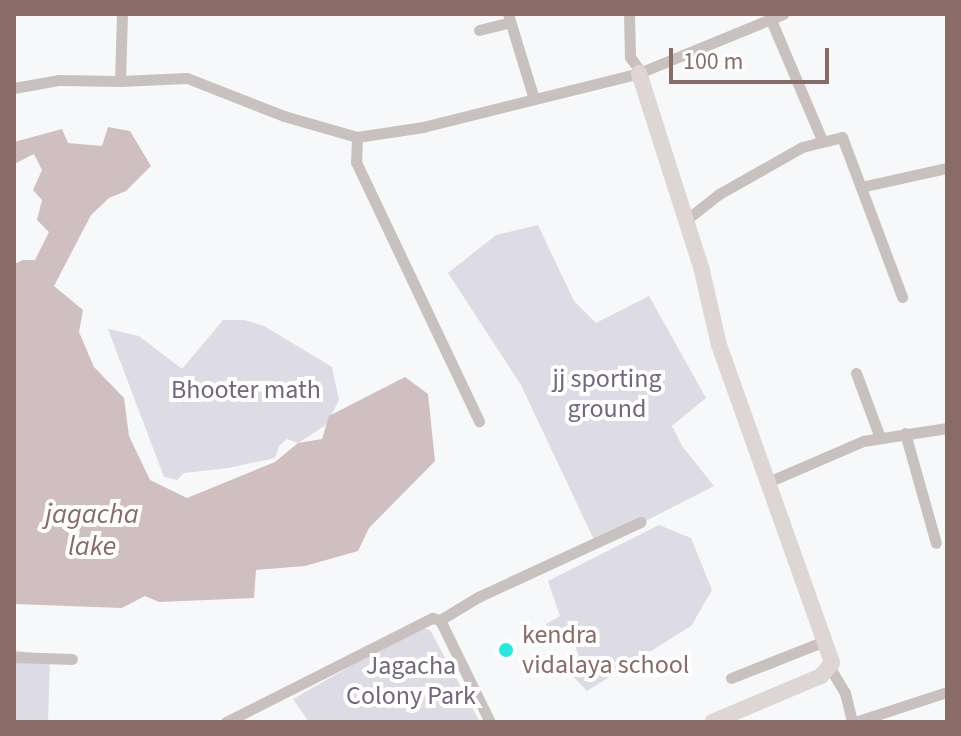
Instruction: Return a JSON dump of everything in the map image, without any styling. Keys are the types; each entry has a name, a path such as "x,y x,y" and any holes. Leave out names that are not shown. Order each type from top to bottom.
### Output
{"main road":[{"path":"640,72 702,271 719,345 825,641 830,668 821,676 712,722"}],"street":[{"path":"120,81 122,14"},
{"path":"629,14 630,57 640,72"},
{"path":"14,88 59,80 187,78 284,116 357,137 423,127 640,72 783,14"},
{"path":"479,30 509,18 534,99"},
{"path":"771,20 822,140"},
{"path":"357,137 356,162 479,421"},
{"path":"686,220 719,194 802,147 842,137 902,297"},
{"path":"861,187 947,168"},
{"path":"856,373 880,438"},
{"path":"768,482 863,441 947,428"},
{"path":"905,433 936,543"},
{"path":"226,722 432,618 440,620 478,597 640,522"},
{"path":"440,620 490,722"},
{"path":"731,678 825,641"},
{"path":"14,657 72,659"},
{"path":"830,668 845,693 854,722 947,692"}],"green space":[{"name":"jj sporting ground","path":"538,225 574,301 596,323 649,296 706,398 672,426 682,446 714,486 597,546 521,385 448,273 496,235"},
{"name":"Bhooter math","path":"223,320 244,320 264,326 332,367 339,400 326,425 298,443 287,439 279,446 275,458 184,473 177,480 164,477 108,329 139,336 182,369"},
{"path":"659,525 691,538 712,590 691,626 587,691 569,672 582,666 571,633 551,636 546,624 560,616 548,581"},
{"name":"Jagacha Colony Park","path":"419,627 430,630 480,722 309,722 293,699"},
{"path":"14,650 50,656 48,722 14,722"}],"water":[{"name":"jagacha lake","path":"108,127 130,131 151,166 126,191 109,198 91,215 54,286 83,310 79,332 94,367 124,398 129,436 150,480 187,498 275,462 298,443 322,439 329,416 405,377 428,394 435,461 369,528 358,551 305,566 256,570 254,598 159,602 145,596 122,608 14,604 14,264 35,260 49,232 37,220 42,200 33,190 42,170 34,154 14,164 14,142 62,129 68,143 102,146"}],"place":[{"name":"kendra vidalaya school","path":"506,650"}]}
